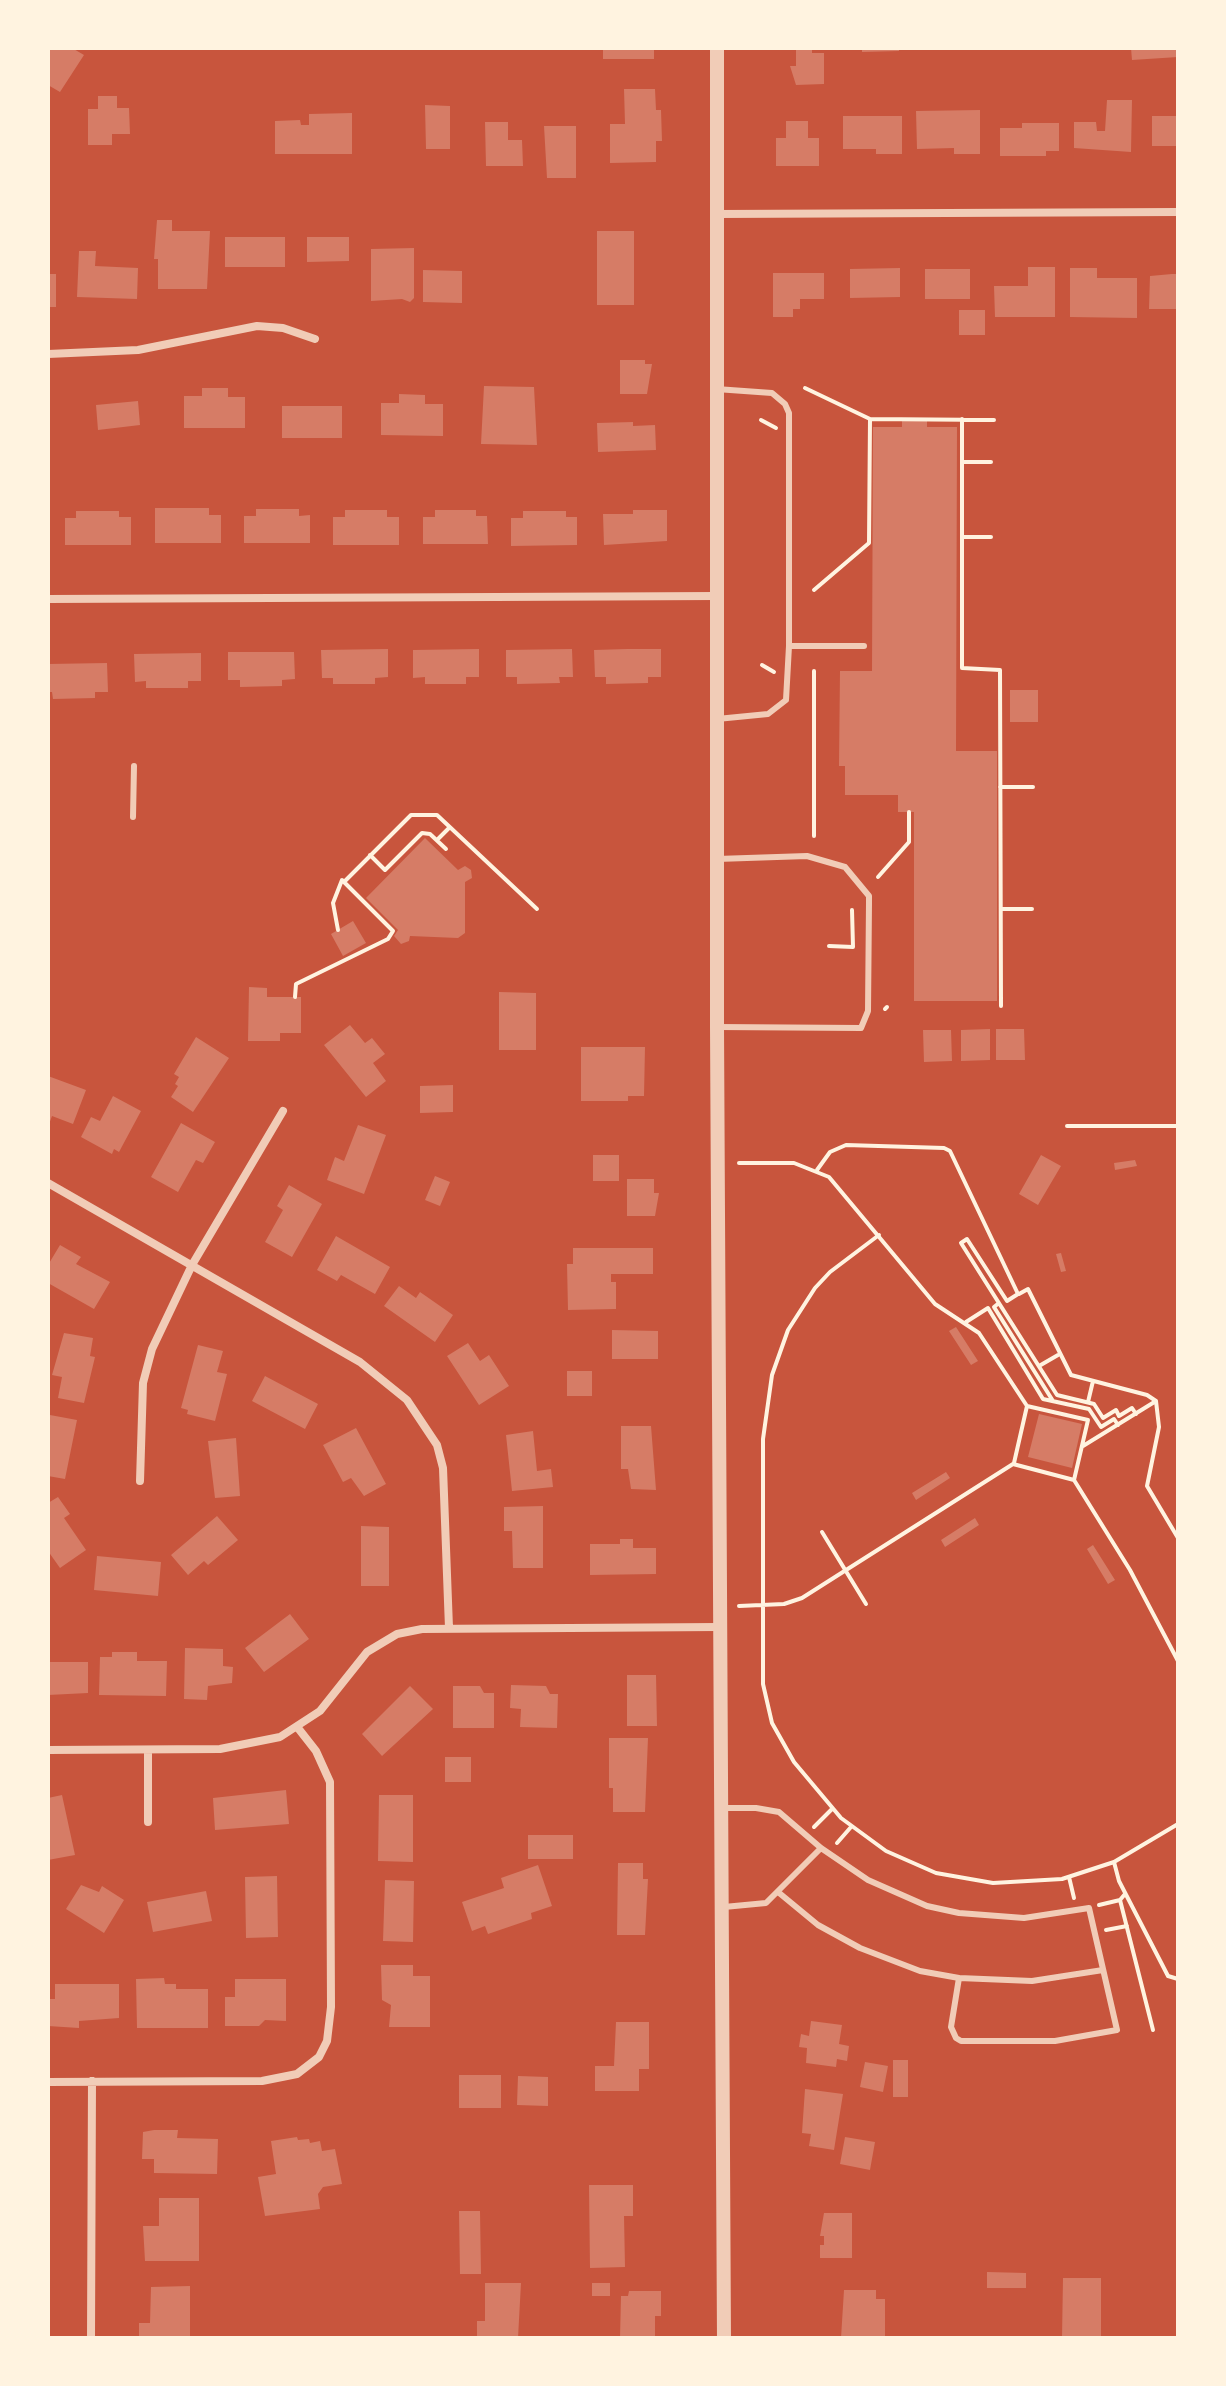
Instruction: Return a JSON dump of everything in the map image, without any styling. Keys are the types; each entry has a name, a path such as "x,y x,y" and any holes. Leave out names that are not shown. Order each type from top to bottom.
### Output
{"street":[{"path":"717,48 718,1627 724,2338"},
{"path":"717,214 1178,212"},
{"path":"48,354 138,350 257,326 283,328 315,339"},
{"path":"48,599 717,596"},
{"path":"140,1481 143,1383 152,1349 192,1265 283,1111"},
{"path":"48,1183 360,1362 407,1400 437,1445 443,1468 449,1628"},
{"path":"48,1750 240,1747 298,1728 320,1711 359,1660 381,1642 410,1632 449,1628 718,1627"},
{"path":"48,2082 284,2079 308,2067 319,2057 327,2041 331,2007 330,1782 316,1751 298,1728"},
{"path":"148,1750 148,1822"},
{"path":"91,2338 92,2081"}],"lane":[{"path":"716,389 772,393 785,404 789,413 789,646 786,700 768,714 717,719"},
{"path":"789,646 864,646"},
{"path":"133,817 134,766"},
{"path":"717,859 807,856 845,867 869,896 869,919 868,1011 861,1028 717,1027"},
{"path":"720,1808 756,1808 779,1812 829,1854 898,1896 959,1913 1024,1918 1089,1908 1117,2030 1023,2043 956,2038 951,2027 959,1978"},
{"path":"721,1907 766,1903 821,1848"},
{"path":"778,1892 818,1925 860,1948 920,1971 959,1978 1032,1981 1103,1970"}],"path":[{"path":"805,388 870,419 994,420"},
{"path":"814,590 869,543 870,419"},
{"path":"962,419 962,668 1000,670 1001,1006"},
{"path":"761,420 778,429"},
{"path":"962,462 991,462"},
{"path":"962,537 991,537"},
{"path":"762,665 778,674"},
{"path":"814,671 814,836"},
{"path":"1000,787 1033,787"},
{"path":"878,877 909,842 909,812"},
{"path":"338,930 334,895 337,886 411,815 437,815 537,909"},
{"path":"437,840 450,827"},
{"path":"370,855 385,870 422,833 437,840 446,849"},
{"path":"295,997 296,984 388,939 393,931 344,882"},
{"path":"1001,909 1032,909"},
{"path":"829,946 853,947 852,910"},
{"path":"1067,1126 1178,1126"},
{"path":"817,1170 830,1152 846,1145 944,1148 959,1167 1018,1294"},
{"path":"739,1163 794,1163 829,1177 935,1304 979,1333 1027,1406 1088,1420 1074,1480"},
{"path":"879,1235 830,1272 815,1288 779,1351 763,1439 763,1684 772,1723 794,1762 832,1809 851,1827 886,1851 936,1873 993,1883 1031,1883 1069,1877 1114,1862 1178,1824"},
{"path":"1136,1414 1132,1408 1119,1416 1116,1410 1103,1418 1094,1404 1057,1395 961,1243 967,1239 1007,1301 1028,1289 1071,1375 1147,1395 1156,1401 1159,1427 1147,1486 1178,1538"},
{"path":"999,1303 994,1307 1053,1401"},
{"path":"966,1322 988,1308 1043,1399 1089,1409 1101,1427 1114,1419 1118,1425"},
{"path":"1039,1366 1058,1354"},
{"path":"1088,1402 1093,1381"},
{"path":"1083,1446 1156,1401"},
{"path":"739,1606 793,1602 1013,1464 1027,1406"},
{"path":"1013,1464 1074,1480 1143,1593 1178,1661"},
{"path":"822,1532 866,1604"},
{"path":"807,1834 832,1809"},
{"path":"829,1854 851,1827"},
{"path":"1114,1862 1125,1894 1168,1976 1178,1979"},
{"path":"1069,1877 1078,1911"},
{"path":"1089,1908 1120,1900 1125,1894"},
{"path":"1120,1900 1153,2030"},
{"path":"1095,1933 1127,1926"}],"building":[{"path":"48,48 72,48 84,55 60,92 48,85"},
{"path":"603,48 654,48 654,59 603,59"},
{"path":"796,48 812,48 812,53 824,53 824,84 796,85 790,66 796,66"},
{"path":"862,48 899,48 899,51 862,52"},
{"path":"1131,48 1178,48 1178,57 1132,60"},
{"path":"624,89 655,89 656,110 661,110 662,141 656,141 656,162 610,163 610,124 625,124"},
{"path":"98,96 117,96 117,108 129,108 130,134 112,134 112,145 88,145 88,109 98,109"},
{"path":"1107,100 1132,100 1131,152 1074,148 1074,122 1096,122 1097,131 1105,131"},
{"path":"425,105 450,106 450,149 426,149"},
{"path":"980,110 980,154 954,154 954,148 917,149 916,111"},
{"path":"352,113 352,154 275,154 275,121 300,120 301,125 309,125 309,114"},
{"path":"843,116 902,116 902,154 876,154 876,149 843,149"},
{"path":"1152,116 1178,116 1178,146 1152,146"},
{"path":"786,121 808,121 808,138 819,138 819,166 776,166 776,138 786,138"},
{"path":"485,122 508,122 508,140 522,140 523,166 486,166"},
{"path":"1022,123 1059,123 1059,151 1046,151 1046,156 1000,156 1000,128 1022,128"},
{"path":"544,126 576,126 576,178 547,178"},
{"path":"157,220 172,220 172,231 210,231 207,289 158,289 158,259 154,259"},
{"path":"597,231 634,231 634,305 597,305"},
{"path":"225,237 285,237 285,267 225,267"},
{"path":"307,237 349,237 349,261 307,262"},
{"path":"414,248 414,298 410,302 402,299 371,301 371,249"},
{"path":"79,251 96,251 95,266 138,268 137,299 77,297"},
{"path":"1028,267 1055,267 1055,317 995,317 994,286 1028,286"},
{"path":"900,268 900,297 850,298 850,269"},
{"path":"1070,268 1097,268 1097,278 1137,278 1137,318 1070,317"},
{"path":"925,269 970,269 970,299 925,299"},
{"path":"423,270 462,271 462,303 423,302"},
{"path":"773,273 824,273 824,299 800,299 800,309 793,309 793,317 773,317"},
{"path":"48,274 56,274 56,307 48,307"},
{"path":"1178,274 1178,309 1149,309 1150,276"},
{"path":"959,310 985,310 985,335 959,335"},
{"path":"620,360 645,360 645,364 652,364 647,394 620,394"},
{"path":"484,386 534,387 537,445 481,444"},
{"path":"202,388 228,388 228,397 245,397 245,428 184,428 184,396 202,396"},
{"path":"399,394 425,395 425,404 443,404 443,436 381,435 381,403 399,403"},
{"path":"138,401 140,425 98,430 96,405"},
{"path":"282,406 342,406 342,438 282,438"},
{"path":"902,421 927,421 927,427 957,427 956,751 997,751 997,1001 914,1001 914,812 898,812 898,795 845,795 845,766 839,766 840,671 872,671 873,427 902,427"},
{"path":"633,422 633,426 655,425 656,450 598,452 597,423"},
{"path":"155,508 209,508 209,515 221,515 221,543 155,543"},
{"path":"256,509 299,509 299,516 310,515 310,543 244,543 244,516 256,516"},
{"path":"345,510 387,510 387,517 399,517 399,545 333,545 333,517 345,517"},
{"path":"435,510 476,510 476,516 487,516 488,544 423,544 423,517 435,517"},
{"path":"633,510 667,510 667,541 604,545 603,514 633,514"},
{"path":"76,511 119,511 119,517 131,517 131,545 65,545 65,518 76,518"},
{"path":"523,511 566,511 566,517 577,517 577,545 511,546 511,518 523,518"},
{"path":"388,649 388,677 375,678 375,684 333,684 333,678 322,678 321,650"},
{"path":"479,649 479,677 466,677 466,684 425,684 425,677 413,678 413,650"},
{"path":"572,649 573,677 559,677 560,683 517,684 517,677 506,677 506,650"},
{"path":"661,649 661,677 648,677 648,683 606,684 606,677 595,677 594,650"},
{"path":"228,652 294,652 295,679 282,680 282,686 240,687 240,680 228,680"},
{"path":"201,653 201,681 188,681 188,688 146,688 146,681 135,682 134,654"},
{"path":"107,663 108,692 95,692 95,698 53,699 52,692 48,692 48,664"},
{"path":"1010,690 1038,690 1038,722 1010,722"},
{"path":"425,838 458,870 465,866 471,870 472,878 465,882 465,933 458,938 410,936 409,941 401,944 394,936 398,930 366,898"},
{"path":"353,921 366,943 343,956 331,934"},
{"path":"249,987 267,988 267,997 301,997 301,1033 280,1033 280,1041 248,1041"},
{"path":"499,992 536,993 536,1050 499,1050"},
{"path":"350,1025 365,1043 372,1038 385,1054 373,1063 386,1081 366,1097 324,1045"},
{"path":"990,1029 990,1060 961,1061 961,1030"},
{"path":"996,1029 1024,1029 1025,1060 996,1060"},
{"path":"923,1030 951,1030 952,1061 924,1062"},
{"path":"196,1037 229,1058 193,1112 171,1097 178,1086 175,1084 179,1077 174,1074"},
{"path":"581,1047 645,1047 644,1096 628,1096 628,1101 581,1101"},
{"path":"48,1076 86,1090 73,1124 52,1116 48,1127"},
{"path":"453,1085 453,1112 420,1113 420,1086"},
{"path":"113,1096 141,1111 119,1152 114,1149 112,1154 81,1137 91,1117 100,1121"},
{"path":"181,1123 215,1142 203,1163 196,1160 178,1192 151,1177"},
{"path":"358,1125 386,1135 364,1194 327,1180 335,1157 344,1161"},
{"path":"593,1155 619,1155 619,1181 593,1181"},
{"path":"1041,1155 1061,1166 1038,1205 1019,1194"},
{"path":"1135,1160 1137,1166 1115,1170 1114,1163"},
{"path":"435,1176 450,1182 440,1206 425,1200"},
{"path":"627,1179 654,1179 654,1193 659,1193 655,1216 627,1216"},
{"path":"289,1185 322,1204 292,1257 265,1242 283,1210 277,1206"},
{"path":"336,1236 390,1267 375,1294 341,1275 337,1281 317,1270"},
{"path":"60,1245 81,1257 76,1264 110,1282 94,1309 48,1283 48,1265"},
{"path":"573,1248 653,1248 653,1274 611,1274 611,1282 616,1282 616,1309 568,1310 567,1264 573,1264"},
{"path":"1061,1253 1066,1271 1061,1272 1056,1254"},
{"path":"399,1286 416,1298 420,1292 453,1315 435,1342 384,1306"},
{"path":"956,1327 978,1361 971,1365 949,1331"},
{"path":"612,1330 658,1331 658,1359 612,1359"},
{"path":"64,1333 93,1338 90,1356 95,1357 84,1403 58,1398 62,1377 52,1375"},
{"path":"468,1343 480,1361 489,1355 509,1386 479,1405 447,1356"},
{"path":"198,1345 223,1351 217,1372 227,1374 215,1421 187,1414 188,1410 181,1408"},
{"path":"567,1371 592,1371 592,1396 567,1396"},
{"path":"265,1376 318,1404 305,1429 252,1401"},
{"path":"1039,1414 1082,1424 1072,1468 1028,1457"},
{"path":"50,1415 77,1420 65,1479 48,1476"},
{"path":"621,1426 651,1426 656,1490 631,1489 628,1469 621,1469"},
{"path":"356,1428 386,1484 364,1496 351,1478 343,1482 323,1445"},
{"path":"533,1431 537,1471 551,1469 553,1487 512,1491 506,1435"},
{"path":"236,1438 240,1496 215,1498 208,1441"},
{"path":"946,1472 950,1478 916,1500 912,1493"},
{"path":"58,1497 70,1514 64,1518 86,1550 60,1568 48,1551 48,1503"},
{"path":"543,1506 543,1568 513,1568 512,1531 504,1531 504,1507"},
{"path":"217,1516 238,1540 208,1565 204,1561 188,1575 171,1555"},
{"path":"975,1518 979,1525 945,1547 941,1540"},
{"path":"361,1526 389,1527 389,1586 361,1586"},
{"path":"620,1539 633,1539 633,1548 656,1548 656,1574 590,1575 590,1544 620,1544"},
{"path":"1093,1545 1115,1580 1108,1584 1087,1549"},
{"path":"97,1556 161,1562 158,1596 94,1590"},
{"path":"290,1614 309,1639 264,1672 245,1648"},
{"path":"185,1648 223,1649 223,1666 233,1667 232,1683 208,1686 207,1700 184,1699"},
{"path":"112,1652 137,1652 137,1661 167,1661 166,1696 99,1695 100,1657 112,1657"},
{"path":"48,1662 88,1662 88,1693 48,1695"},
{"path":"627,1675 656,1675 657,1726 627,1726"},
{"path":"511,1685 546,1686 550,1694 558,1694 557,1728 520,1727 521,1709 510,1708"},
{"path":"410,1686 433,1709 382,1756 362,1734"},
{"path":"453,1686 480,1686 484,1693 494,1693 494,1728 453,1728"},
{"path":"609,1738 648,1738 645,1812 613,1812 613,1788 609,1788"},
{"path":"445,1757 471,1757 471,1782 445,1782"},
{"path":"286,1790 289,1824 215,1830 213,1798"},
{"path":"62,1795 75,1855 48,1860 48,1798"},
{"path":"379,1795 413,1795 413,1862 378,1861"},
{"path":"528,1835 573,1835 573,1859 528,1859"},
{"path":"618,1863 643,1863 643,1879 648,1879 645,1935 617,1935"},
{"path":"538,1865 552,1906 531,1913 532,1919 488,1934 485,1926 472,1931 462,1902 504,1888 501,1878"},
{"path":"277,1876 278,1937 246,1938 245,1877"},
{"path":"385,1880 414,1881 413,1942 383,1941"},
{"path":"81,1885 99,1892 102,1886 124,1900 104,1933 66,1909"},
{"path":"206,1891 212,1921 153,1932 147,1902"},
{"path":"381,1965 413,1965 413,1976 430,1976 430,2027 389,2027 391,2005 382,2000"},
{"path":"164,1978 165,1984 176,1984 176,1989 208,1989 208,2028 137,2028 136,1979"},
{"path":"235,1979 286,1979 286,2021 265,2020 259,2026 225,2026 225,1997 235,1997"},
{"path":"55,1984 119,1984 119,2018 79,2021 79,2028 48,2026 48,1999 55,1999"},
{"path":"811,2021 842,2025 839,2044 849,2046 847,2061 837,2059 836,2067 806,2063 807,2048 799,2047 801,2034 809,2036"},
{"path":"616,2022 649,2022 649,2069 639,2069 639,2091 595,2091 595,2066 614,2066"},
{"path":"893,2060 908,2060 908,2097 893,2097"},
{"path":"865,2062 888,2066 883,2092 860,2087"},
{"path":"459,2075 501,2075 501,2108 459,2108"},
{"path":"518,2076 548,2077 548,2106 517,2105"},
{"path":"805,2089 843,2094 834,2150 809,2146 811,2134 802,2133"},
{"path":"178,2130 177,2138 218,2139 217,2174 154,2173 154,2159 142,2159 143,2132"},
{"path":"297,2137 298,2140 309,2139 310,2143 320,2141 322,2151 335,2149 342,2184 323,2187 318,2194 320,2209 265,2216 258,2177 276,2174 271,2141"},
{"path":"845,2137 875,2142 870,2170 840,2164"},
{"path":"589,2185 633,2185 633,2216 624,2216 625,2267 590,2268"},
{"path":"159,2198 199,2198 199,2261 145,2261 143,2226 159,2226"},
{"path":"459,2211 480,2211 481,2274 460,2274"},
{"path":"824,2213 852,2213 852,2258 820,2258 820,2245 824,2245 824,2236 820,2236"},
{"path":"987,2272 1026,2273 1026,2288 987,2288"},
{"path":"1063,2278 1101,2278 1101,2338 1062,2338"},
{"path":"485,2283 521,2283 518,2338 477,2338 477,2321 485,2321"},
{"path":"592,2283 610,2283 610,2296 592,2296"},
{"path":"190,2286 190,2338 139,2338 139,2323 150,2323 151,2287"},
{"path":"844,2290 876,2290 876,2299 885,2299 885,2338 841,2338"},
{"path":"629,2291 661,2291 661,2316 655,2316 655,2338 620,2338 621,2296 628,2296"}]}
